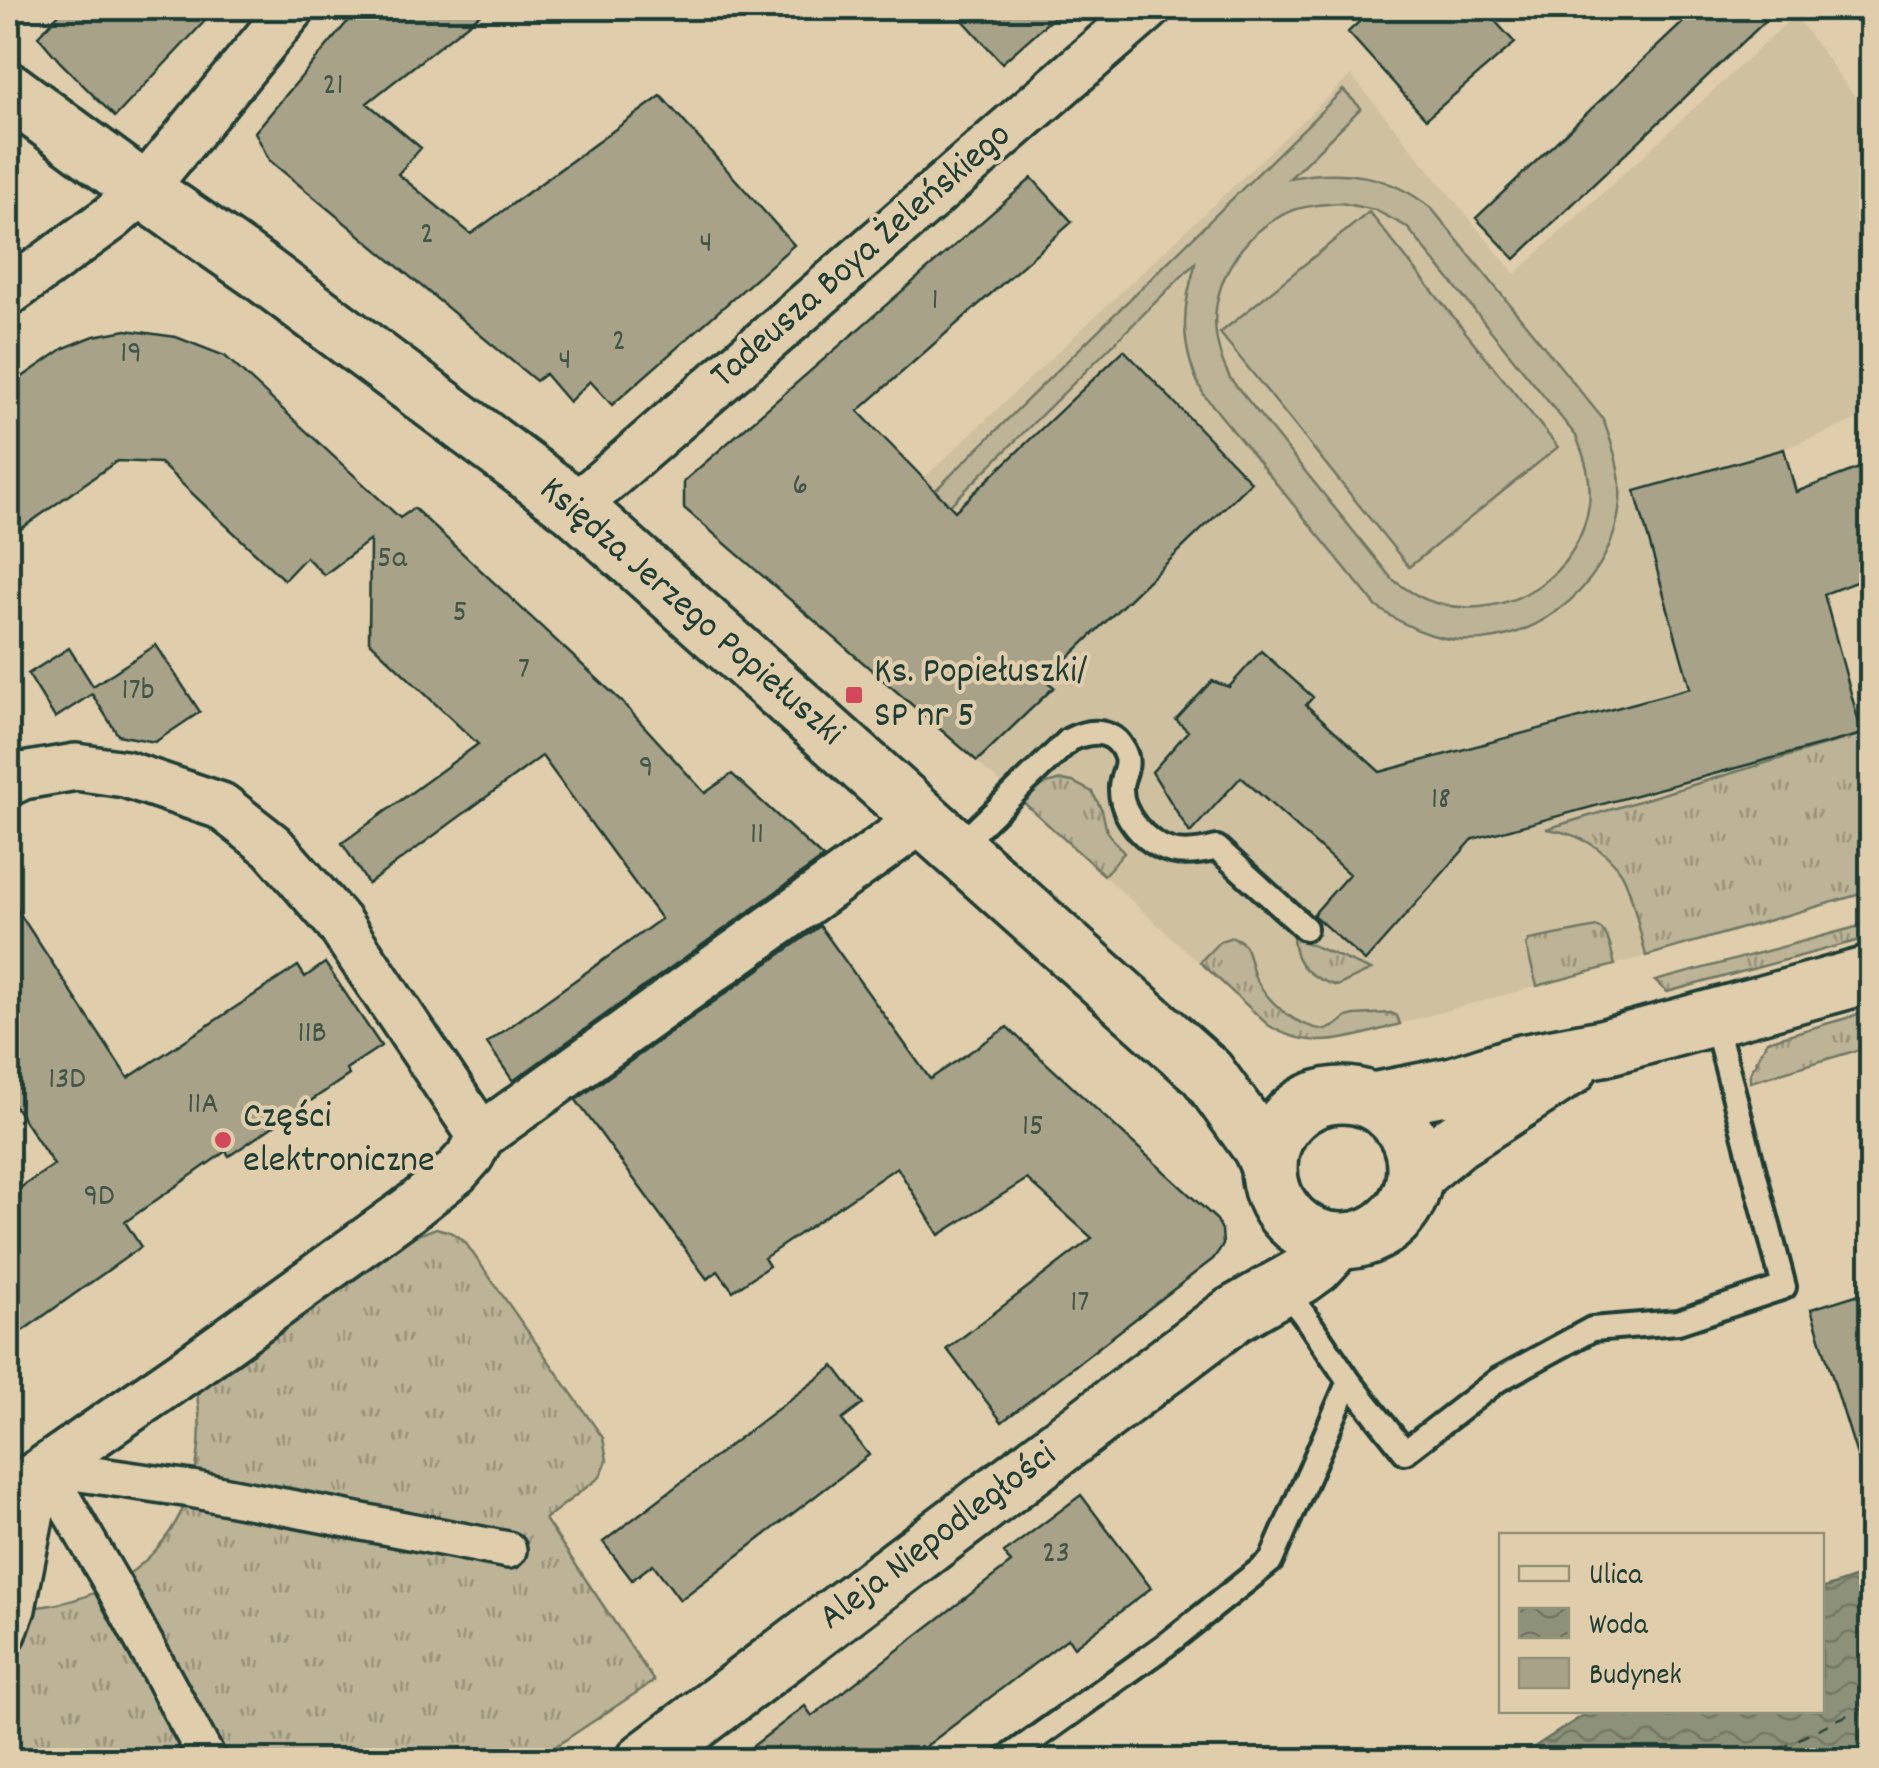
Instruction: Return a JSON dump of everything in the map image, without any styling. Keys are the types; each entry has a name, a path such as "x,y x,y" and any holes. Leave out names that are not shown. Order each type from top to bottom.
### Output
{"street":[{"path":"8,293 143,190 292,8"},
{"name":"Tadeusza Boya Żeleńskiego","path":"576,507 1148,8"},
{"name":"Księdza Jerzego Popiełuszki","path":"8,90 576,507 1207,1073 1261,1148 1274,1196 1285,1214"},
{"path":"8,783 24,776 76,768 125,774 221,806 272,846 338,922 481,1136"},
{"path":"8,1494 408,1211 456,1172 481,1136 939,834"},
{"path":"1372,1101 1429,1091 1522,1063 1602,1048 1872,974"},
{"path":"1416,1175 1456,1141 1602,1048"},
{"name":"Księdza Jerzego Popiełuszki","path":"1207,1073 1280,1103 1303,1105 1326,1096 1350,1094 1372,1101"},
{"path":"1285,1214 1300,1228 1338,1242 1361,1239 1382,1230 1398,1216 1416,1175 1414,1152 1406,1131 1392,1113 1372,1101"},
{"path":"1266,1162 1287,1118 1303,1105"},
{"name":"Aleja Niepodległości","path":"1233,1315 1280,1237 1285,1214"},
{"name":"Aleja Niepodległości","path":"646,1760 1233,1315 1316,1265 1338,1242"},
{"path":"45,1468 191,1489 508,1550"},
{"path":"8,1634 17,1608 45,1468"},
{"path":"45,1468 208,1760"}],"lane":[{"path":"939,834 1069,740 1087,731 1102,732 1116,741 1126,756 1127,770 1121,785 1125,809 1132,822 1151,840 1171,851 1196,853 1217,848 1305,928"},
{"path":"1283,1288 1405,1452 1498,1380 1592,1329 1678,1322 1784,1288 1714,1018"},
{"path":"1005,1760 1167,1644 1271,1561 1349,1381"}],"shaded area":[{"path":"1795,15 1871,119 1871,414 1784,449 1835,647 1839,647 1871,767 1871,891 1343,1039 1316,1042 1286,1035 1268,1025 901,696 922,480 1351,75 1515,274"}],"green space":[{"path":"1343,90 1361,108 1290,178 1328,174 1365,177 1399,188 1432,209 1603,419 1620,479 1614,534 1600,564 1581,590 1556,612 1528,628 1497,638 1465,640 1432,635 1403,623 1377,607 1204,395 1193,371 1186,333 1186,307 1195,263 922,533 907,518","holes":["1341,203 1375,210 1407,227 1576,436 1582,452 1590,495 1583,529 1572,552 1556,571 1515,599 1491,606 1440,604 1392,579 1230,378 1222,361 1215,327 1221,285 1242,248 1257,232 1275,219 1311,206"]},
{"path":"1369,212 1558,447 1409,567 1220,333"},
{"path":"1862,734 1871,767 1871,891 1646,956 1628,888 1614,863 1588,842 1546,829"},
{"path":"1061,780 1092,792 1102,810 1107,832 1124,853 1104,875 1023,802 1043,785"},
{"path":"1871,923 1871,937 1667,992 1655,981"},
{"path":"1597,927 1607,938 1615,965 1537,986 1526,945 1529,940"},
{"path":"1232,937 1246,948 1255,977 1267,996 1304,1024 1326,1030 1354,1015 1391,1013 1400,1024 1333,1040 1285,1034 1268,1025 1200,962 1220,941"},
{"path":"1293,937 1371,970 1337,986 1328,983 1312,975 1301,963"},
{"path":"1871,1011 1871,1046 1750,1082 1750,1074 1767,1041"},
{"path":"436,1228 457,1236 467,1245 603,1438 607,1460 600,1477 545,1519 654,1681 535,1760 8,1760 8,1608 53,1605 93,1593 128,1575 157,1549 179,1517 193,1481 199,1439 197,1394 415,1236"}],"water":[{"path":"1871,1572 1871,1760 1514,1760 1587,1713 1824,1713 1824,1588"}],"building":[{"path":"65,8 217,8 115,117 38,36"},
{"path":"359,8 488,8 367,103 421,148 398,174 471,234 661,96 794,245 612,405 590,381 569,402 545,374 536,381 269,160 255,132"},
{"path":"952,8 1064,8 1002,63"},
{"path":"1374,8 1483,8 1515,43 1426,119 1348,32"},
{"path":"1698,8 1779,8 1515,259 1476,218"},
{"path":"1032,178 1072,222 858,411 955,511 1124,350 1251,482 1045,680 1054,687 977,761 684,508 684,481"},
{"path":"126,330 176,337 225,356 400,518 414,508 621,701 705,793 732,774 823,858 513,1081 487,1043 661,919 542,756 368,884 342,843 478,744 369,641 370,540 324,575 306,557 284,580 160,463 117,461 8,538 8,387 64,348 94,336"},
{"path":"1784,449 1796,492 1872,463 1872,576 1824,594 1862,734 1473,839 1365,961 1313,915 1349,874 1241,777 1190,833 1152,772 1188,731 1176,720 1212,681 1229,687 1261,651 1313,697 1306,705 1380,772 1690,688 1635,491"},
{"path":"156,645 200,712 155,742 118,735 92,694 55,718 28,674 69,648 93,686"},
{"path":"8,896 128,1078 298,966 305,977 325,963 381,1046 346,1069 349,1075 229,1156 226,1151 125,1222 141,1247 8,1341 8,1196 54,1165 8,1096"},
{"path":"820,926 930,1079 1007,1027 1217,1220 1222,1230 1223,1245 1213,1259 1002,1422 947,1349 1092,1238 1027,1179 939,1235 897,1167 764,1258 769,1266 733,1291 718,1271 707,1279 576,1100"},
{"path":"1872,1290 1872,1466 1861,1468 1811,1309"},
{"path":"834,1366 863,1404 842,1420 869,1455 680,1600 653,1564 632,1580 603,1542"},
{"path":"1081,1495 1151,1588 1074,1647 1068,1638 908,1760 735,1760 805,1706 812,1716 1011,1563 1004,1553"}],"ferry route":[{"path":"1759,1760 1872,1705"}],"place":[{"name":"Ks. Popiełuszki/ SP nr 5","path":"854,695"},
{"name":"Części elektroniczne","path":"223,1140"}]}
